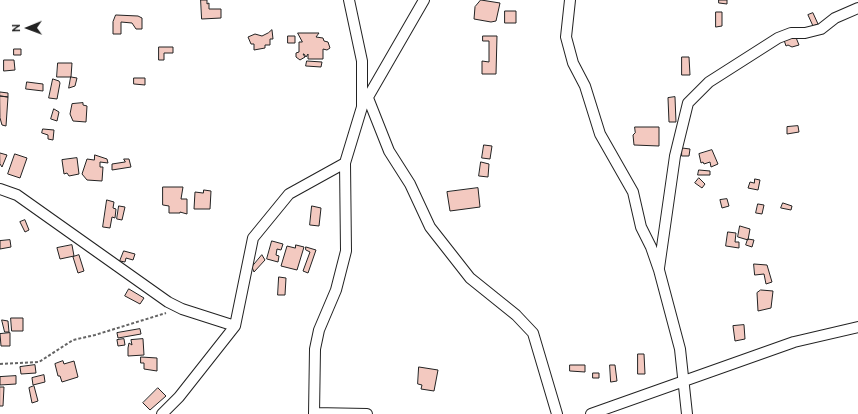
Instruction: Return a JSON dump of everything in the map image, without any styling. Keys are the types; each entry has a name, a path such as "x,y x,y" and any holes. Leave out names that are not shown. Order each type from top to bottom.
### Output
{"street":[{"path":"349,0 362,61 362,107"},
{"path":"367,414 314,413 316,343 319,330 336,290 346,251 345,163 362,107 424,0"},
{"path":"570,0 566,37 573,63 584,86 600,134 633,192 641,227 651,247 659,270 680,349 688,414"},
{"path":"659,270 675,156 688,103 709,82 778,38 791,33 805,33 821,29 835,18 858,8"},
{"path":"368,98 389,151 410,184 430,227 470,278 516,315 533,333 557,414"},
{"path":"162,414 179,397 235,326 253,238 289,194 345,163"},
{"path":"0,188 17,195 151,291 182,309 235,326"},
{"path":"591,414 794,342 858,327"}],"path":[{"path":"0,364 39,362 49,357 65,343 73,340 95,336 182,309"}],"building":[{"path":"201,0 207,0 207,4 209,3 209,9 221,9 221,18 202,19"},
{"path":"481,0 500,3 496,21 491,22 474,19 475,7"},
{"path":"719,0 727,0 727,4 719,3"},
{"path":"505,11 516,11 516,23 505,23"},
{"path":"716,12 722,12 722,26 716,27"},
{"path":"813,13 818,24 813,26 808,15"},
{"path":"116,15 138,16 142,18 142,29 136,29 132,23 121,22 121,34 113,34 113,22"},
{"path":"272,30 273,39 270,39 270,45 265,45 265,48 254,50 254,44 251,44 248,37 255,34 262,36"},
{"path":"298,33 319,33 316,37 323,38 324,41 328,42 330,48 327,50 323,49 323,59 308,59 308,54 306,57 303,54 305,57 300,60 296,57 296,53 299,52 299,42 302,42"},
{"path":"795,35 799,45 792,47 788,45 786,46 784,40"},
{"path":"288,36 295,36 295,43 288,43"},
{"path":"483,36 497,36 496,74 482,74 482,61 489,62 489,41 483,41"},
{"path":"159,47 173,47 173,53 164,53 164,60 159,60"},
{"path":"14,49 21,49 21,55 14,55"},
{"path":"682,57 689,57 690,75 682,75"},
{"path":"4,60 14,60 15,70 4,71"},
{"path":"307,61 322,62 321,67 306,66"},
{"path":"58,63 72,63 71,77 57,77"},
{"path":"71,77 77,78 75,86 69,88"},
{"path":"134,78 145,78 145,85 134,84"},
{"path":"53,79 59,81 60,83 57,99 49,98"},
{"path":"27,82 43,84 43,91 26,89"},
{"path":"0,92 8,93 8,97 0,96"},
{"path":"0,96 8,97 6,126 2,125 0,118"},
{"path":"675,97 676,122 669,122 668,98"},
{"path":"83,103 83,105 87,106 86,122 73,121 70,114 72,104"},
{"path":"54,109 59,112 57,121 51,119"},
{"path":"798,126 799,132 787,134 787,127"},
{"path":"635,127 659,127 659,146 634,145 633,135 635,133"},
{"path":"43,129 54,130 53,140 48,139 48,135 42,133"},
{"path":"484,145 492,146 490,159 482,158"},
{"path":"682,148 690,149 689,156 682,156"},
{"path":"712,150 718,164 711,167 710,162 704,164 703,162 701,163 699,154"},
{"path":"0,153 7,155 2,167 0,164"},
{"path":"15,154 27,158 20,178 8,174"},
{"path":"95,155 107,159 108,163 100,162 100,167 103,167 102,181 87,180 82,174 87,159 94,160"},
{"path":"77,158 79,174 69,176 67,173 64,174 62,160"},
{"path":"124,159 129,159 131,167 112,170 112,164 125,162"},
{"path":"481,162 489,164 488,177 479,176"},
{"path":"699,170 710,171 710,175 698,175"},
{"path":"699,178 705,184 702,188 695,183"},
{"path":"755,179 760,180 758,190 748,188 750,182 754,183"},
{"path":"163,187 183,187 181,199 187,199 187,214 180,212 169,213 169,206 163,205"},
{"path":"478,188 480,207 450,211 447,192"},
{"path":"204,190 211,191 210,209 194,209 195,192 203,193"},
{"path":"727,199 729,206 722,208 720,200"},
{"path":"107,200 114,202 113,208 116,209 115,218 112,217 110,228 103,227"},
{"path":"783,203 792,206 791,210 781,208"},
{"path":"758,204 764,205 762,214 756,213"},
{"path":"119,206 125,207 122,220 117,219"},
{"path":"312,206 321,208 319,226 310,225"},
{"path":"25,220 29,230 25,232 20,222"},
{"path":"740,226 750,229 748,240 738,237"},
{"path":"728,232 736,233 735,242 739,242 739,248 726,246"},
{"path":"748,239 754,240 752,247 746,245"},
{"path":"10,240 11,247 0,249 0,241"},
{"path":"272,241 283,244 281,250 277,249 276,255 279,256 278,262 267,259"},
{"path":"72,245 74,256 60,259 57,248"},
{"path":"296,245 304,247 297,270 281,266 287,246 295,248"},
{"path":"306,247 316,250 308,273 303,271 310,252 306,250"},
{"path":"124,251 135,254 133,260 126,258 125,262 120,261"},
{"path":"79,255 84,271 78,273 73,257"},
{"path":"262,255 265,260 254,272 252,267"},
{"path":"754,264 767,265 772,282 766,284 764,274 755,275"},
{"path":"279,277 286,278 285,295 278,295"},
{"path":"129,289 144,298 140,304 125,296"},
{"path":"761,290 773,291 771,308 758,311 757,293"},
{"path":"11,318 23,318 23,331 12,331"},
{"path":"2,320 8,321 9,332 5,332"},
{"path":"744,325 745,339 735,341 733,326"},
{"path":"140,329 141,334 118,338 117,333"},
{"path":"10,333 10,346 1,346 0,334"},
{"path":"124,339 125,345 118,346 117,340"},
{"path":"143,339 144,355 128,356 129,343 132,345 131,340"},
{"path":"638,354 644,354 645,374 638,374"},
{"path":"141,357 157,358 157,371 144,369 144,363 141,363"},
{"path":"63,361 64,364 74,361 78,377 62,382 60,376 58,376 55,364"},
{"path":"35,365 36,373 21,374 20,367"},
{"path":"570,365 585,365 585,372 570,371"},
{"path":"610,365 615,365 617,381 611,382"},
{"path":"419,367 438,370 434,391 421,389 422,385 418,384"},
{"path":"593,373 599,373 599,378 593,378"},
{"path":"44,375 45,382 33,385 32,378"},
{"path":"16,376 16,384 0,385 0,377"},
{"path":"34,386 38,401 32,403 29,388"},
{"path":"0,387 4,387 3,406 0,406"},
{"path":"158,388 166,396 150,410 143,403"}]}
